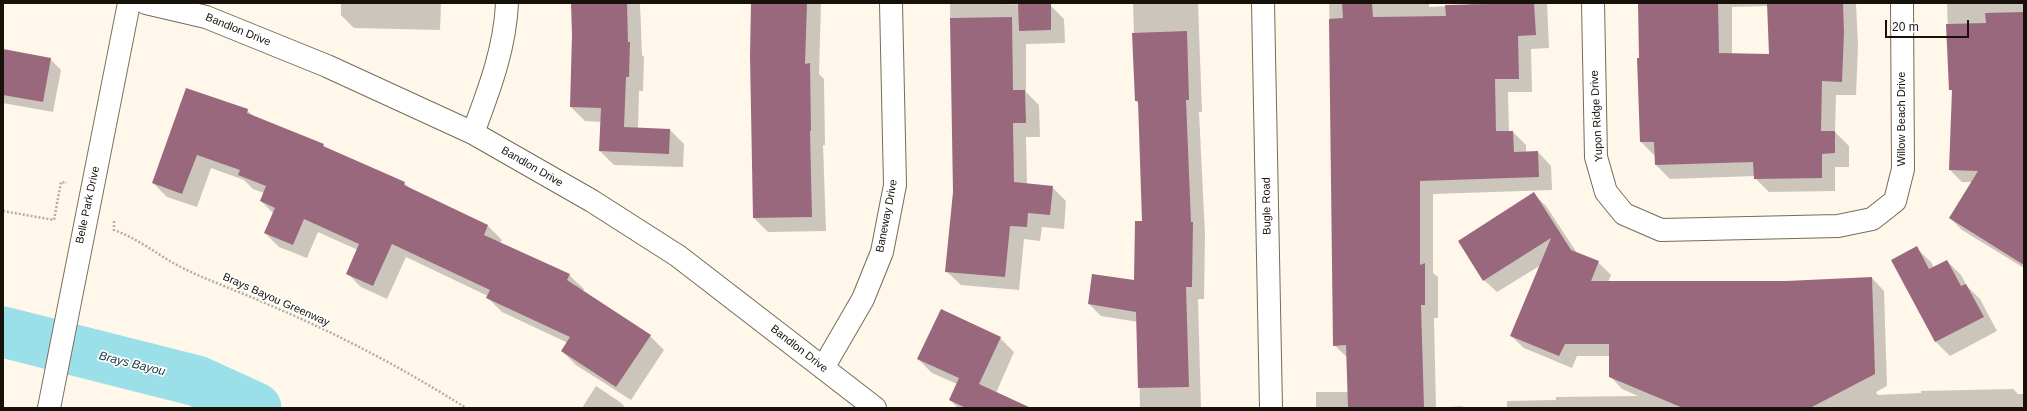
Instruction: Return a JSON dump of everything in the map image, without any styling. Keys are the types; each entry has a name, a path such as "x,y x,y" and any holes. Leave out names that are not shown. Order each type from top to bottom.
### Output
{"street":[{"name":"Belle Park Drive","path":"49,408 81,238 129,3"},
{"name":"Bandlon Drive","path":"146,3 206,17 327,66 473,133 592,201 678,256 875,408"},
{"path":"473,133 496,68 506,24 508,3"},
{"name":"Baneway Drive","path":"823,368 863,299 882,252 895,185 891,3"},
{"name":"Bugle Road","path":"1263,3 1271,408"},
{"name":"Yupon Ridge Drive","path":"1593,3 1596,158 1606,192 1624,214 1661,230 1797,227"},
{"name":"Willow Beach Drive","path":"1797,227 1838,226 1872,219 1895,200 1903,169 1902,3"}],"path":[{"path":"3,211 54,220 61,182 73,185"},
{"name":"Brays Bayou Greenway","path":"113,215 114,230 133,236 165,258 188,271 268,304 333,334 392,365 466,408"}],"building":[{"path":"571,3 627,3 628,42 630,42 629,77 626,77 624,127 670,129 669,154 599,151 601,108 570,107 572,35"},
{"path":"751,3 807,3 805,64 810,63 812,217 753,218 750,56"},
{"path":"1342,3 1372,3 1373,17 1446,16 1445,5 1534,3 1536,35 1518,36 1519,79 1495,79 1496,131 1513,131 1514,152 1538,151 1539,177 1420,181 1420,265 1425,263 1425,305 1421,305 1424,408 1348,408 1346,345 1333,346 1329,19 1343,18"},
{"path":"1638,3 1718,3 1719,53 1769,54 1767,3 1843,3 1844,32 1842,82 1822,81 1821,131 1835,131 1835,153 1822,154 1822,178 1754,179 1753,162 1655,165 1654,142 1640,142 1637,58 1639,58"},
{"path":"1018,4 1051,4 1051,30 1019,31"},
{"path":"2024,12 2024,265 1949,218 1978,171 1949,170 1952,90 1949,90 1946,24 1986,23 1985,13"},
{"path":"1012,17 1013,90 1025,90 1026,123 1013,123 1014,182 1053,186 1050,215 1028,213 1027,227 1010,226 1005,277 945,272 953,192 950,18"},
{"path":"1187,31 1189,100 1186,100 1191,222 1193,222 1192,287 1186,287 1189,387 1138,388 1136,312 1088,304 1092,274 1134,280 1135,221 1142,221 1138,101 1135,101 1132,33"},
{"path":"3,49 51,58 43,102 3,95"},
{"path":"186,88 248,109 247,113 324,144 323,146 405,182 404,185 488,225 484,235 570,274 567,280 651,335 616,387 561,351 570,337 486,298 490,290 392,244 373,286 346,274 359,244 304,219 293,245 264,233 275,208 260,201 266,186 238,175 240,170 197,155 182,194 152,183"},
{"path":"1534,192 1571,250 1599,261 1591,281 1786,281 1872,277 1875,374 1810,408 1683,408 1609,377 1609,344 1565,344 1559,356 1510,336 1551,238 1483,281 1458,241"},
{"path":"1917,246 1929,269 1947,260 1961,286 1966,284 1984,317 1935,342 1891,260"},
{"path":"941,309 1001,337 979,384 1031,408 966,408 949,400 959,378 917,359"}],"waterway":[{"name":"Brays Bayou","path":"3,332 197,381 256,408"}]}
